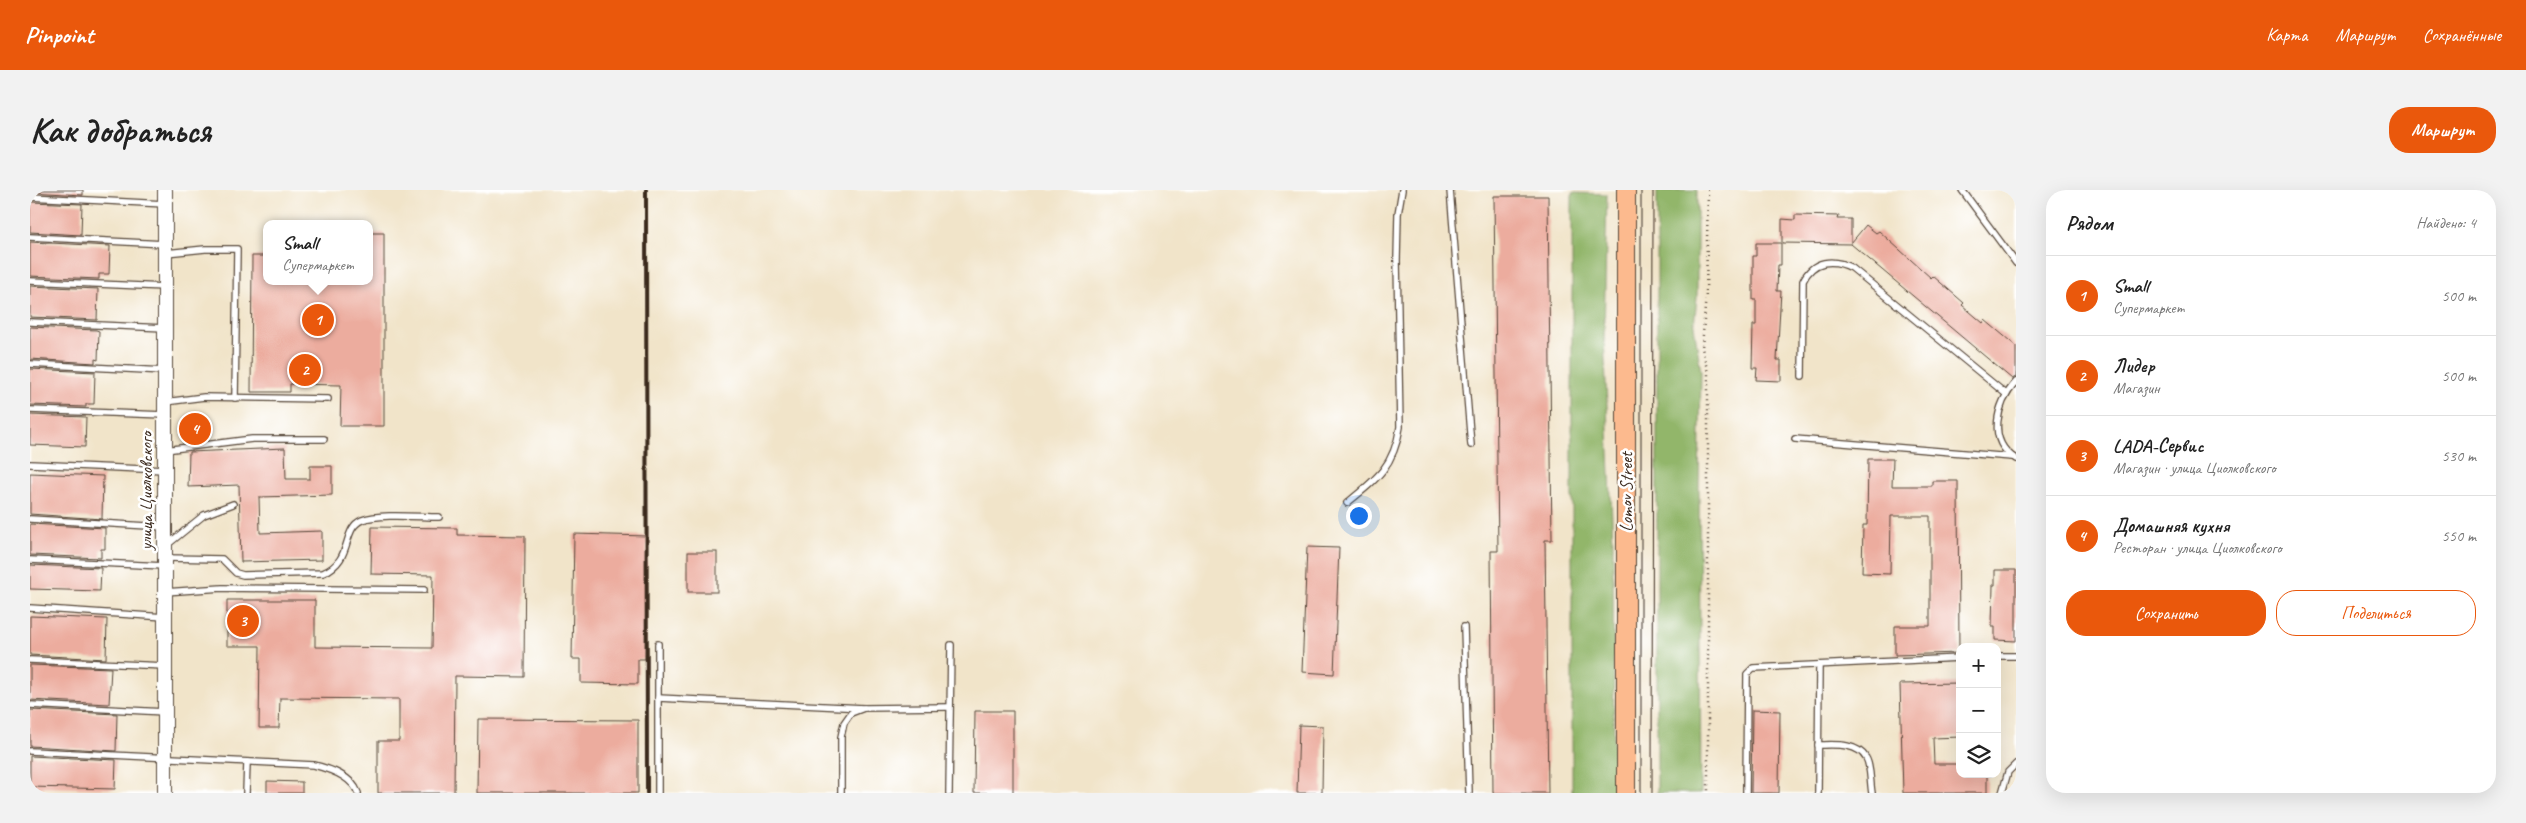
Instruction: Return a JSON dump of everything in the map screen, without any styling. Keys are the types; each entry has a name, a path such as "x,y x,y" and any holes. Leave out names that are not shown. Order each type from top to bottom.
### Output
{"main road":[{"name":"Lomov Street","path":"1626,190 1626,793"}],"street":[{"name":"улица Циолковского","path":"165,197 165,793"}],"lane":[{"path":"1347,504 1372,484 1389,463 1397,447 1400,427 1397,251 1398,214 1402,190"},
{"path":"1450,190 1471,445"},
{"path":"1962,190 2016,263"},
{"path":"30,197 165,197"},
{"path":"30,237 166,249 237,249 236,398"},
{"path":"1802,376 1803,281 1807,273 1817,265 1834,261 1852,268 2006,394"},
{"path":"30,281 166,287"},
{"path":"30,322 165,328"},
{"path":"30,364 165,370"},
{"path":"2014,458 1997,432 1996,419 2006,394 2016,382"},
{"path":"30,410 165,408 204,397 328,399"},
{"path":"165,450 252,439 324,439"},
{"path":"1795,439 2014,458"},
{"path":"30,464 165,470"},
{"path":"165,557 204,515 233,504"},
{"path":"30,560 165,557 222,559 236,573 323,574 334,569 342,559 349,536 354,526 360,521 372,518 439,517"},
{"path":"30,519 165,527"},
{"path":"165,592 222,588 424,590"},
{"path":"30,608 165,617"},
{"path":"1464,628 1469,793"},
{"path":"658,644 658,793"},
{"path":"949,793 950,645"},
{"path":"2001,656 2016,656"},
{"path":"1746,793 1747,674 1753,668 1956,658"},
{"path":"30,660 165,666"},
{"path":"1818,793 1819,665"},
{"path":"658,698 864,708 949,707"},
{"path":"30,705 165,712"},
{"path":"841,793 841,737 844,723 851,713 864,708"},
{"path":"1818,745 1847,746 1859,750 1867,758 1872,793"},
{"path":"30,751 314,765 330,769 344,777 358,793"},
{"path":"246,763 246,793"},
{"path":"2002,793 2008,772 2016,764"}],"path":[{"path":"1708,190 1706,294 1702,348 1708,373 1708,793"}],"green space":[{"path":"1657,190 1697,190 1697,297 1694,326 1701,372 1699,488 1701,793 1657,793"},
{"path":"1572,193 1607,194 1604,337 1613,543 1614,793 1572,793"}],"building":[{"path":"31,190 83,190 83,195 31,192"},
{"path":"1494,196 1548,196 1552,540 1545,540 1548,793 1493,793 1491,551 1498,551"},
{"path":"30,202 82,204 81,235 30,232"},
{"path":"1795,215 1839,216 1838,219 1851,219 1851,243 1866,225 1876,233 1879,231 1931,278 1933,276 1964,303 1962,305 1983,323 1985,320 2016,346 2016,377 2012,379 1851,244 1782,243 1782,219 1795,220"},
{"path":"373,233 384,233 384,426 340,426 341,385 290,384 290,392 251,392 252,256 263,256 263,285 373,285"},
{"path":"30,242 110,246 109,274 99,274 99,279 30,276"},
{"path":"1756,243 1781,243 1781,265 1778,265 1777,291 1781,291 1777,360 1781,360 1781,381 1756,380 1757,368 1752,368 1753,325 1756,325 1756,300 1753,300 1753,256 1756,256"},
{"path":"30,286 98,289 97,320 30,317"},
{"path":"30,327 99,331 98,360 95,359 95,363 30,359"},
{"path":"30,369 95,372 94,404 86,404 86,407 30,405"},
{"path":"30,415 86,417 85,447 30,445"},
{"path":"188,415 203,415 202,441 188,442"},
{"path":"285,448 286,479 310,479 310,466 332,466 332,495 259,497 260,533 322,531 322,560 241,562 239,485 188,487 189,452"},
{"path":"1868,459 1893,459 1892,486 1932,486 1932,481 1958,481 1959,643 1956,643 1956,653 1895,655 1895,626 1930,626 1930,516 1891,516 1890,574 1862,573 1863,525 1867,525"},
{"path":"30,473 103,476 102,519 30,514"},
{"path":"30,524 105,528 105,549 101,549 101,558 30,555"},
{"path":"372,527 457,528 457,535 525,536 524,677 455,676 454,793 378,793 378,741 399,741 399,699 280,698 279,728 259,728 260,646 227,646 227,600 315,600 315,647 432,648 433,575 371,574"},
{"path":"574,534 647,536 645,659 638,659 638,684 581,683 581,659 572,659"},
{"path":"1307,547 1339,548 1334,674 1302,672"},
{"path":"688,552 717,552 717,592 688,592"},
{"path":"30,565 101,568 100,591 30,589"},
{"path":"1995,570 2016,570 2016,641 1995,640 1995,627 1992,627"},
{"path":"30,616 107,619 106,659 30,655"},
{"path":"30,665 111,668 109,704 30,700"},
{"path":"1956,683 1956,737 1933,738 1934,764 1956,764 1956,778 1987,778 1987,793 1903,793 1900,684"},
{"path":"30,710 117,714 116,751 30,746"},
{"path":"1752,710 1780,711 1779,793 1751,793"},
{"path":"975,711 1013,711 1013,793 974,793"},
{"path":"478,719 638,720 638,793 477,793"},
{"path":"1299,725 1323,726 1322,793 1297,793"},
{"path":"30,756 116,760 115,789 30,787"},
{"path":"267,781 302,782 302,793 267,793"}],"tram line":[{"path":"1641,190 1641,793"},
{"path":"1652,793 1653,190"}],"railway":[{"path":"646,190 647,793"}],"place":[{"name":"Small","path":"318,320"},
{"name":"Лидер","path":"305,370"},
{"name":"Домашняя кухня","path":"195,429"},
{"name":"LADA-Сервис","path":"243,621"}]}
